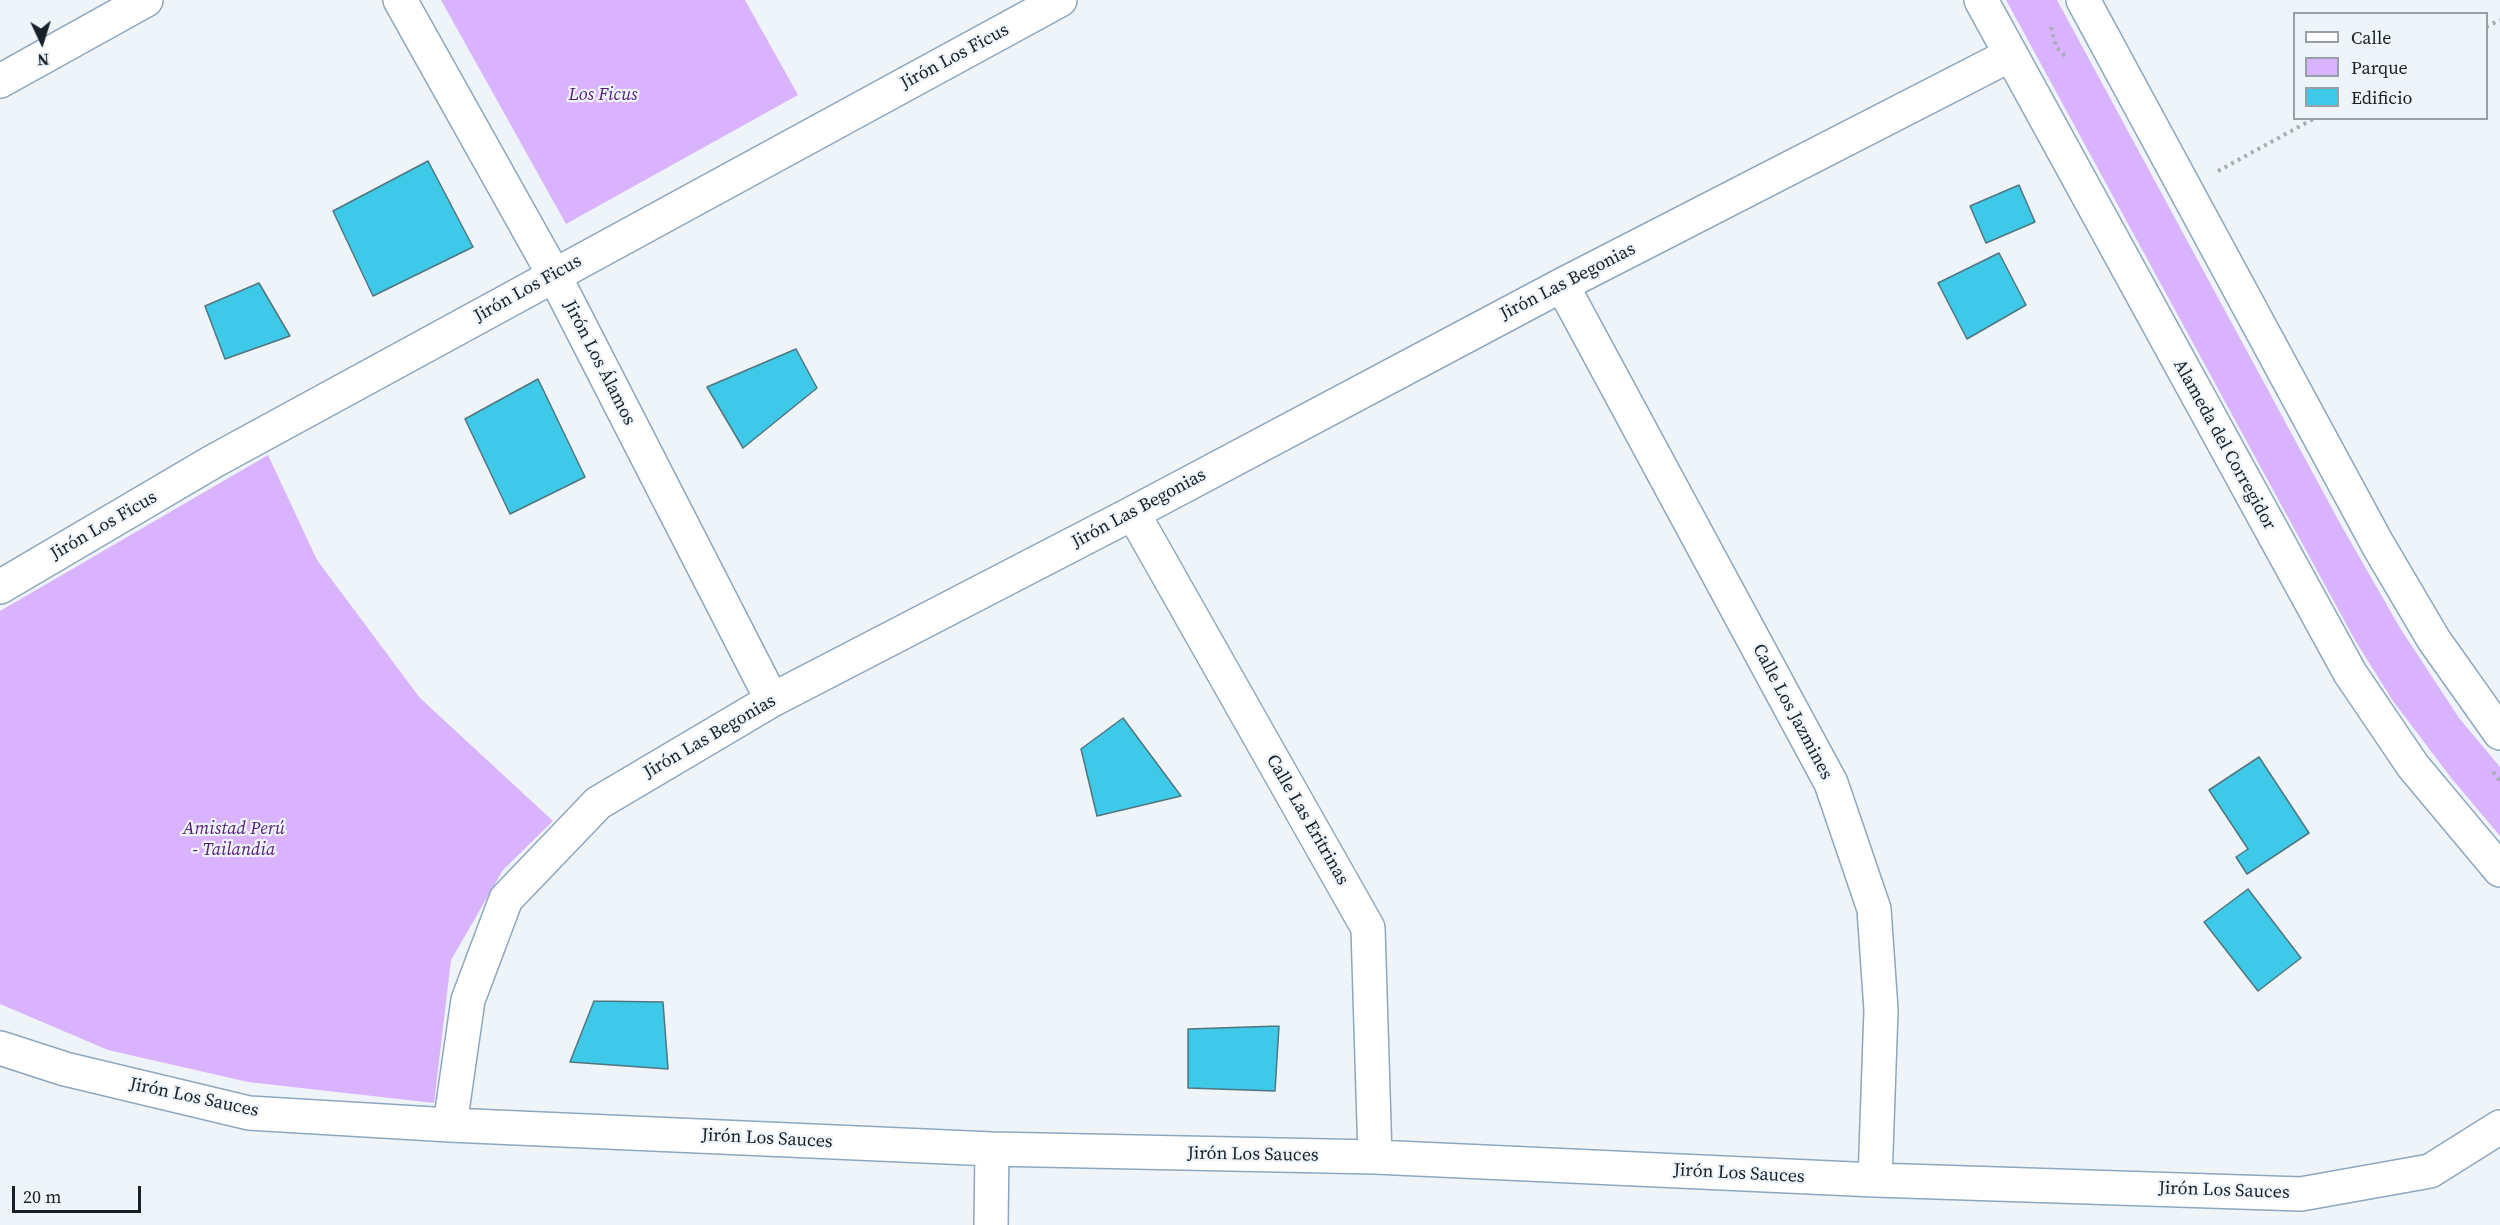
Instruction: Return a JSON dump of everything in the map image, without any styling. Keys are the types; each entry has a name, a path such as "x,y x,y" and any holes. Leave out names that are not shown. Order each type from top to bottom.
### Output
{"street":[{"path":"0,81 146,0"},
{"name":"Jirón Los Álamos","path":"399,0 554,275 772,700"},
{"name":"Jirón Los Ficus","path":"0,587 214,461 1060,0"},
{"name":"Alameda del Corregidor","path":"1981,0 2350,673 2413,766 2500,870"},
{"path":"2083,0 2384,554 2434,640 2500,733"},
{"name":"Jirón Las Begonias","path":"450,1125 468,1000 506,899 598,803 772,700 1133,513 1562,285 2010,55"},
{"name":"Calle Los Jazmines","path":"1562,285 1831,783 1874,909 1881,1010 1875,1180"},
{"name":"Calle Las Eritrinas","path":"1133,513 1368,928 1375,1157"},
{"name":"Jirón Los Sauces","path":"0,1048 65,1069 249,1113 450,1125 992,1149 1375,1157 1875,1180 2301,1194 2430,1171 2500,1127"},
{"path":"991,1225 992,1149"}],"path":[{"path":"2185,189 2311,120"}],"green space":[{"name":"Los Ficus","path":"441,0 745,0 798,95 566,224"},
{"path":"2006,0 2057,0 2341,525 2400,628 2459,718 2500,767 2500,836 2452,779 2393,701 2356,642"},
{"name":"Amistad Perú - Tailandia","path":"268,455 317,560 420,698 553,821 503,870 451,960 434,1103 248,1082 108,1050 0,1004 0,611"}],"building":[{"path":"428,161 473,247 373,296 333,211"},
{"path":"2019,185 2035,222 1986,243 1970,206"},
{"path":"1999,253 2026,305 1967,339 1938,283"},
{"path":"259,283 290,336 225,359 205,306"},
{"path":"796,349 817,388 743,448 707,387"},
{"path":"538,379 585,477 510,514 465,419"},
{"path":"1123,718 1181,796 1097,816 1081,749"},
{"path":"2259,757 2309,833 2247,874 2236,857 2248,849 2209,790"},
{"path":"2248,889 2301,958 2258,991 2204,922"},
{"path":"594,1001 663,1002 668,1069 570,1062"},
{"path":"1279,1026 1275,1091 1188,1088 1188,1029"}]}
